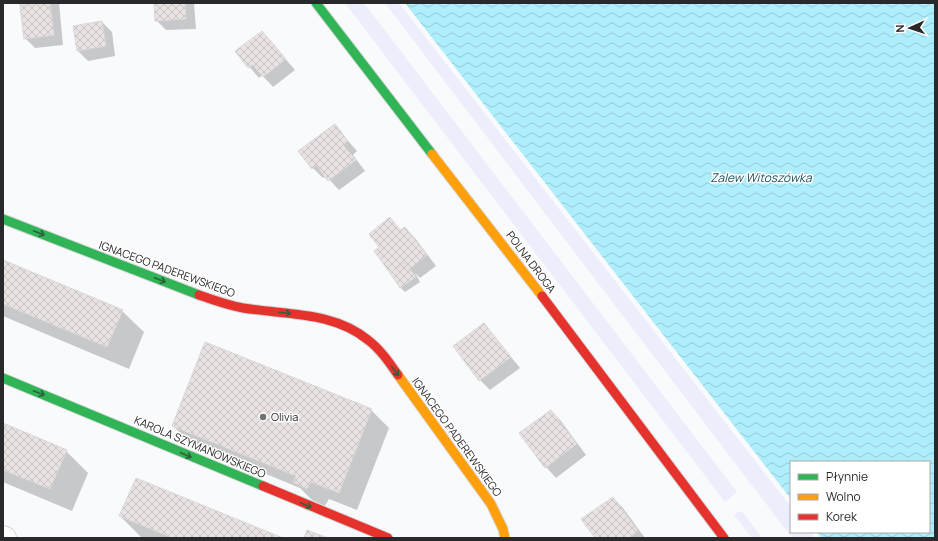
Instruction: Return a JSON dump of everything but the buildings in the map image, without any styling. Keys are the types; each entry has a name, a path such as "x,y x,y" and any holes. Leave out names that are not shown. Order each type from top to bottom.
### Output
{"street":[{"name":"POLNA DROGA","path":"316,3 514,260 724,538"},
{"name":"IGNACEGO PADEREWSKIEGO","path":"3,219 210,299 242,308 330,319 356,330 368,339 383,354 487,498 504,529 505,538"},
{"name":"KAROLA SZYMANOWSKIEGO","path":"3,378 388,538"}],"shaded area":[{"path":"345,3 364,3 737,492 725,502"},
{"path":"385,3 399,3 790,506 790,533 812,533 815,538 792,538"},
{"path":"737,512 743,512 762,538 752,538 734,515"}],"water":[{"name":"Zalew Witoszówka","path":"405,3 935,3 935,538 821,538 818,533 930,533 930,461 790,461 790,498"}],"traffic: fast":[{"path":"316,3 432,154"},
{"path":"3,219 199,295"},
{"path":"3,378 263,486"}],"traffic: slow":[{"path":"432,154 542,296"},
{"path":"398,375 491,504 503,529 505,538"}],"traffic: jam":[{"path":"199,295 243,308 308,316 340,324 354,331 376,347 398,375"},
{"path":"542,296 724,538"},
{"path":"263,486 388,538"}],"place":[{"name":"Olivia","path":"263,417"}]}
